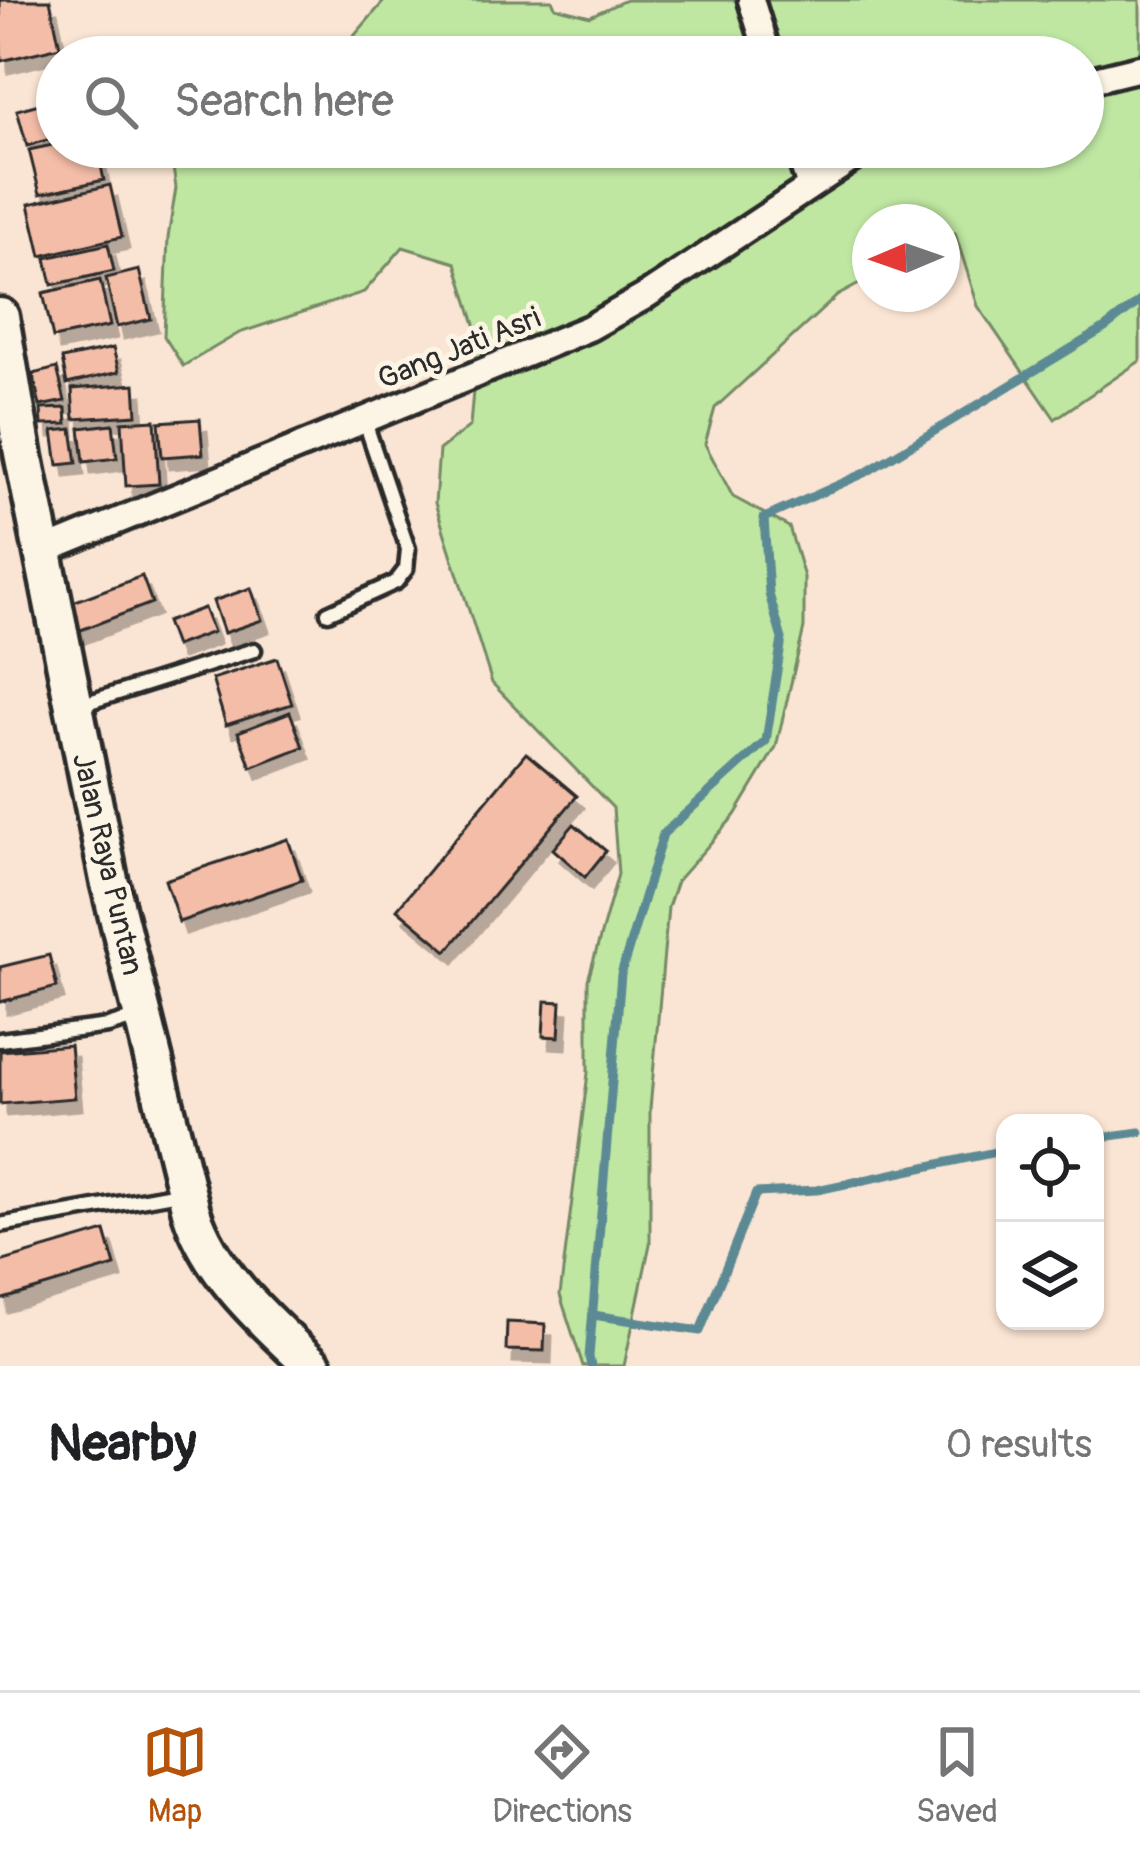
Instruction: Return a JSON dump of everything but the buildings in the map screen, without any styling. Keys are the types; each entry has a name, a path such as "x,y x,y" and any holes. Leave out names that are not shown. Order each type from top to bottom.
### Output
{"main road":[{"name":"Jalan Raya Puntan","path":"0,317 11,455 42,552 109,880 185,1192 196,1228 220,1268 314,1366"}],"street":[{"path":"751,0 762,36"},
{"path":"1104,77 1140,68"},
{"path":"804,168 809,184"},
{"name":"Gang Jati Asri","path":"42,552 589,328 644,297 835,168"}],"lane":[{"path":"328,613 395,582 406,569 408,549 364,419"},
{"path":"74,707 254,650"},
{"path":"0,1040 142,1016"},
{"path":"0,1225 185,1192"}],"green space":[{"path":"385,0 552,0 555,7 590,16 626,0 1140,0 1140,361 1055,419 978,306 960,249 960,204 852,204 852,288 837,296 715,408 705,444 733,497 789,527 804,577 804,628 776,747 735,815 677,881 668,907 650,1109 650,1244 624,1366 583,1366 560,1295 588,1073 588,980 618,874 613,808 492,683 435,503 439,450 470,426 478,334 456,263 403,247 364,292 239,333 183,366 164,336 168,238 176,188 173,168 1104,168 1104,36 354,36"}],"waterway":[{"path":"591,1366 621,974 663,834 766,741 782,639 769,594 764,518 865,473 1105,328 1140,301"},
{"path":"1104,1137 1140,1132"},
{"path":"593,1315 700,1331 756,1193 817,1190 996,1152"}]}
